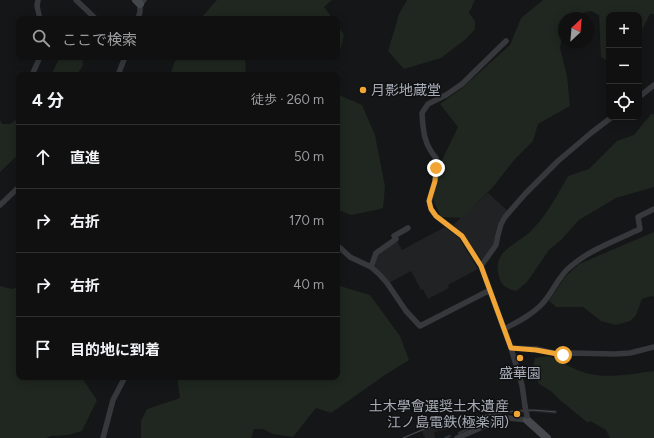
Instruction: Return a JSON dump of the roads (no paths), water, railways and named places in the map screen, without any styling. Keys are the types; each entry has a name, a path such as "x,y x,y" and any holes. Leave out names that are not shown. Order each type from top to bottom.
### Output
{"street":[{"path":"38,0 37,6 39,16"},
{"path":"76,0 93,16"},
{"path":"139,16 140,1"},
{"path":"506,41 462,84 446,95 428,104 422,113 424,134 430,152 436,158 435,181 429,201 431,209 436,216 462,236 481,266 511,348 522,385 527,418 547,438"},
{"path":"33,72 39,60"},
{"path":"119,72 124,60"},
{"path":"642,95 654,85"},
{"path":"481,266 496,245 501,224 505,217 525,194 558,161 608,120"},
{"path":"0,205 16,190"},
{"path":"504,329 526,317 542,304 568,268 601,247 640,229 638,217 654,209"},
{"path":"370,267 376,253 396,239 394,236 408,228"},
{"path":"340,248 350,257 370,267 386,283 406,311 420,326 490,290"},
{"path":"511,348 536,350 563,355 570,353 630,353 654,347"},
{"path":"103,438 113,400 124,380"},
{"path":"457,438 499,420 508,418 527,418"}],"waterway":[{"path":"459,433 479,423"},
{"path":"445,438 450,436"}],"tram line":[{"path":"403,438 439,425 482,416 533,410 556,412"}],"place":[{"name":"月影地蔵堂","path":"363,90"},
{"name":"盛華園","path":"520,358"},
{"name":"土木學會選奨土木遺産 江ノ島電鉄(極楽洞)","path":"517,414"}]}
